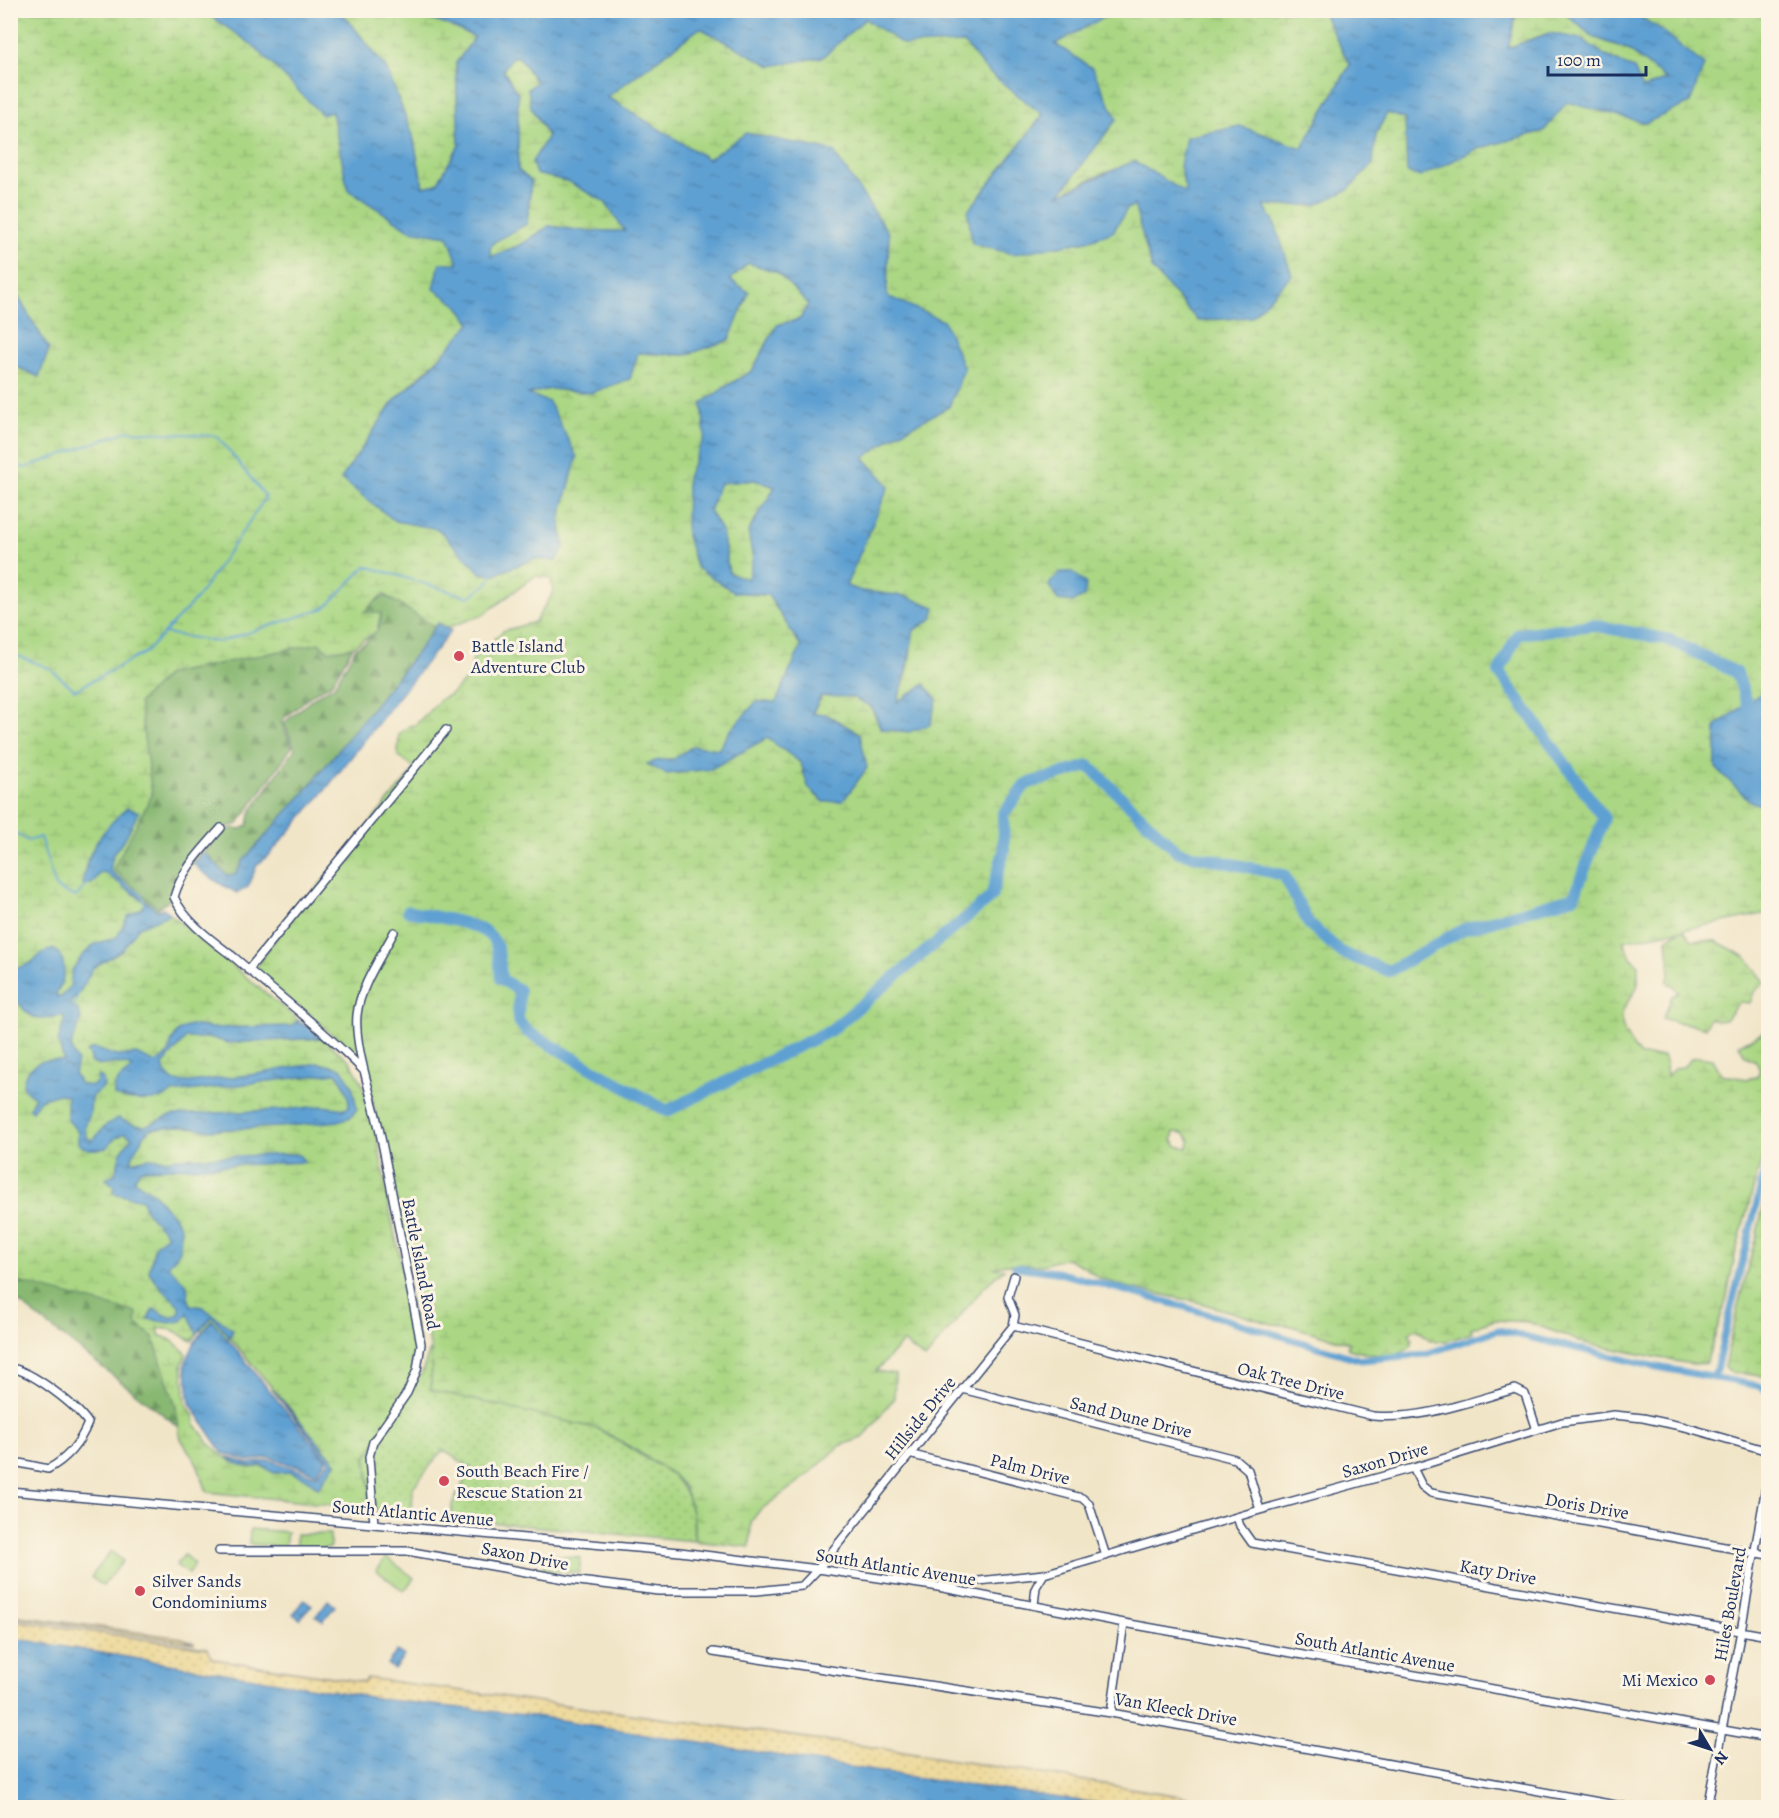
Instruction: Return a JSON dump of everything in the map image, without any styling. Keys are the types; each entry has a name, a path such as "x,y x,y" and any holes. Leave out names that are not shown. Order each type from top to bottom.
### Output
{"street":[{"path":"248,970 446,730"},
{"path":"220,828 178,882 174,897 179,909 342,1048 365,1071"},
{"name":"Battle Island Road","path":"374,1524 369,1457 373,1442 407,1393 417,1370 421,1344 358,1031 358,1006 366,984 394,932"},
{"path":"1013,1326 1015,1315 1008,1297 1014,1276"},
{"name":"Hillside Drive","path":"818,1569 1013,1326"},
{"name":"Oak Tree Drive","path":"1013,1326 1372,1416 1394,1418 1418,1416 1515,1389 1525,1394 1537,1430"},
{"path":"10,1368 18,1368 34,1376 82,1414 88,1423 64,1461 48,1469 10,1461"},
{"name":"Sand Dune Drive","path":"962,1389 1235,1459 1248,1470 1260,1510"},
{"name":"Saxon Drive","path":"933,1586 1044,1574 1260,1510 1413,1468 1562,1422 1614,1415 1642,1418 1685,1427 1768,1451"},
{"name":"Palm Drive","path":"909,1454 1082,1498 1089,1503 1106,1556"},
{"name":"Doris Drive","path":"1413,1468 1422,1486 1431,1493 1768,1554"},
{"name":"Hiles Boulevard","path":"1707,1808 1768,1475"},
{"name":"South Atlantic Avenue","path":"10,1491 680,1552 818,1569 933,1586 1124,1623 1768,1738"},
{"name":"Katy Drive","path":"1237,1517 1240,1526 1252,1543 1768,1636"},
{"name":"Saxon Drive","path":"219,1551 407,1551 550,1577 658,1591 745,1591 802,1586 818,1569"},
{"path":"1034,1605 1036,1587 1044,1574"},
{"path":"1111,1713 1124,1623"},
{"name":"Van Kleeck Drive","path":"713,1652 1111,1713 1632,1808"}],"green space":[{"path":"11,11 206,11 254,24 300,80 447,226 458,263 451,297 475,323 396,399 429,506 493,575 534,559 556,561 564,546 560,519 575,463 526,392 551,389 591,393 638,353 684,355 727,341 746,298 729,280 748,263 773,266 811,301 800,319 775,328 752,371 730,384 710,419 705,436 704,460 712,576 734,592 768,595 801,646 801,650 776,702 729,732 719,749 693,746 674,759 659,760 666,774 761,738 768,738 798,761 814,794 827,802 860,738 857,732 826,714 812,714 822,696 859,698 870,708 881,729 936,698 925,684 894,710 909,666 911,648 909,635 886,594 846,586 887,288 700,155 607,97 690,35 701,22 717,37 738,48 865,19 901,42 962,38 1043,115 970,209 970,225 1042,246 1081,242 1087,241 1124,210 1135,205 1152,269 1194,316 1203,320 1248,317 1257,311 1273,293 1264,206 1376,135 1382,118 1390,110 1552,97 1639,121 1685,105 1660,29 1629,11 1768,11 1768,688 1716,726 1716,768 1750,801 1768,808 1768,913 1683,930 1692,940 1716,941 1746,957 1765,982 1754,992 1750,1003 1739,1002 1725,1020 1717,1021 1710,1018 1705,1028 1669,1020 1663,1018 1672,996 1679,992 1667,982 1670,973 1667,939 1681,930 1623,941 1638,965 1638,984 1623,1011 1624,1032 1640,1056 1663,1056 1667,1076 1675,1068 1683,1067 1692,1058 1698,1057 1713,1059 1721,1074 1746,1079 1756,1077 1760,1071 1756,1061 1745,1056 1739,1045 1768,1030 1768,1135 1735,1255 1726,1301 1706,1363 1696,1365 1588,1344 1528,1322 1495,1320 1471,1328 1472,1333 1446,1341 1431,1341 1415,1329 1409,1334 1412,1339 1410,1348 1403,1352 1388,1355 1364,1353 1349,1349 1347,1347 1350,1343 1287,1325 1272,1324 1197,1302 1126,1287 1099,1278 1083,1266 1066,1258 1042,1265 1005,1264 995,1268 1004,1269 983,1288 925,1359 903,1342 876,1371 895,1374 894,1398 864,1437 840,1446 808,1475 759,1511 751,1522 750,1547 694,1541 691,1507 684,1487 672,1474 599,1429 431,1390 431,1348 422,1326 364,1061 268,982 257,969 258,963 294,914 335,866 343,869 349,861 352,862 351,846 415,769 398,755 399,734 409,726 415,725 441,699 451,694 466,680 473,659 503,631 535,622 553,593 551,578 535,576 483,615 440,630 383,594 364,612 381,613 377,631 353,647 328,651 319,643 168,674 139,702 152,795 113,869 166,916 170,914 298,1020 293,1026 307,1039 322,1038 350,1061 361,1081 376,1131 389,1207 419,1343 415,1368 401,1395 402,1398 366,1458 372,1509 207,1492 198,1466 180,1437 176,1407 153,1337 136,1323 137,1313 11,1280 10,364 39,377 49,349 11,285","holes":["1174,1132 1184,1133 1190,1140 1187,1148 1177,1146 1172,1140","159,1328 173,1330 192,1341 197,1334 196,1329 230,1338 336,1463 318,1488 307,1479 291,1472 274,1473 262,1466 250,1468 231,1461 209,1443 195,1424 193,1414 186,1403 182,1364 185,1352 171,1340 159,1335"]},
{"path":"341,11 399,11 448,25 475,37 456,63 459,145 437,184 423,187 413,136 386,68"},
{"path":"1101,11 1322,11 1350,65 1302,149 1186,194 1151,172 1133,168 1120,169 1095,177 1049,202 1064,181 1098,144 1087,66 1054,44"},
{"path":"1517,11 1562,11 1593,37 1627,49 1666,79 1643,89 1634,69 1604,55 1582,39 1549,33 1507,48"},
{"path":"512,57 519,57 537,82 531,107 548,137 532,162 536,174 567,181 605,202 625,231 584,231 549,226 522,244 491,257 490,248 494,242 527,223 531,181 518,170 518,94 503,70"},
{"path":"755,480 775,487 748,532 753,558 748,579 729,573 722,532 709,511 720,483"},
{"path":"385,596 438,623 303,794 243,861 235,875 227,875 204,852 222,831 235,828 238,830 248,826 250,813 295,749 284,723 316,696 334,686 356,648 365,643 380,626 381,615 378,613 363,615 363,608"},
{"path":"319,643 328,651 353,647 331,684 314,693 281,721 292,747 238,824 221,828 187,868 174,897 158,908 112,869 152,795 139,702 168,674"},
{"path":"1768,1190 1768,1377 1730,1372 1724,1367"},
{"path":"10,1197 144,1311 136,1322 153,1337 176,1407 179,1427 11,1296"},
{"path":"437,1343 516,1378 672,1474 683,1489 690,1505 694,1541 452,1519 452,1504 471,1468 443,1450 413,1487 412,1513 372,1509 366,1458 388,1415 422,1373 429,1352"},
{"path":"250,1529 287,1532 285,1547 249,1544"},
{"path":"296,1534 330,1534 330,1548 296,1548"},
{"path":"111,1551 123,1561 103,1586 91,1577"},
{"path":"545,1554 581,1558 579,1573 543,1569"},
{"path":"184,1555 195,1564 188,1574 176,1565"},
{"path":"386,1557 414,1578 404,1591 376,1570"}],"sand":[{"path":"11,1615 182,1638 195,1643 11,1617"},
{"path":"11,1620 207,1648 213,1659 365,1682 367,1678 865,1746 1249,1807 11,1808"}],"water":[{"path":"986,10 997,18 1007,11 1107,11 1106,16 1055,44 1092,68 1117,119 1060,194 1134,161 1186,193 1180,166 1186,137 1240,126 1302,148 1350,65 1322,11 1517,11 1508,48 1549,33 1582,39 1604,55 1634,69 1643,89 1666,79 1627,49 1593,37 1562,11 1629,11 1659,28 1704,65 1690,103 1646,123 1567,102 1544,131 1477,149 1420,177 1407,172 1405,119 1387,113 1376,135 1373,164 1348,190 1316,205 1264,206 1274,221 1292,275 1251,317 1198,321 1152,269 1134,205 1127,209 1113,232 1087,241 1013,254 972,244 968,211 1043,115 987,71 964,43 904,45 865,19 823,57 771,66 700,28 607,97 708,159 746,133 833,151 889,234 887,296 944,321 964,369 949,407 897,434 864,458 889,486 846,586 862,591 905,596 935,607 932,619 914,630 906,674 897,702 925,684 937,700 930,725 909,732 881,729 872,707 853,697 821,696 812,714 825,714 860,734 867,768 843,801 824,802 808,787 801,763 767,738 711,769 666,774 647,764 674,759 693,746 719,749 729,732 756,702 776,702 801,646 768,595 734,592 696,567 686,532 687,477 705,436 702,403 752,371 777,325 800,319 808,304 777,272 748,263 730,280 749,292 729,340 686,355 638,353 630,379 591,393 551,389 528,394 549,402 577,457 560,519 564,548 556,561 534,559 493,575 481,573 438,529 395,521 341,479 393,402 431,367 471,323 457,305 434,289 440,263 458,263 448,236 410,230 348,190 332,112 322,115 254,46 203,11 341,11 386,68 413,136 423,187 437,184 459,145 456,63 475,37 448,25 399,11","holes":["512,57 519,57 536,82 528,89 531,107 548,136 532,162 536,174 567,181 605,202 625,231 584,231 549,226 522,244 491,257 490,248 494,242 527,224 531,181 518,170 518,94 503,70","755,480 775,487 748,532 753,558 748,579 729,573 722,532 709,511 720,483"]},
{"path":"11,285 49,349 39,377 11,364"},
{"path":"1062,572 1073,572 1086,584 1084,597 1072,602 1058,600 1049,586 1052,580"},
{"path":"438,623 451,631 322,794 269,855 257,865 248,887 238,893 214,880 194,864 204,852 227,875 235,875 243,861 303,794"},
{"path":"1768,688 1768,808 1750,801 1716,768 1716,726"},
{"path":"127,808 139,812 124,840 113,854 110,870 156,910 163,908 170,914 139,927 122,950 93,968 81,990 71,1002 81,1018 72,1044 73,1054 77,1061 74,1074 80,1084 92,1086 97,1082 98,1075 103,1079 104,1087 91,1098 90,1114 85,1127 86,1136 91,1140 95,1138 106,1125 118,1118 142,1126 174,1115 322,1106 346,1109 349,1106 346,1088 336,1073 172,1093 152,1100 121,1098 114,1096 115,1086 119,1079 133,1068 120,1064 95,1064 90,1062 90,1055 86,1052 94,1048 116,1056 136,1054 156,1063 169,1053 171,1043 178,1031 190,1025 211,1028 292,1026 298,1020 322,1038 228,1043 212,1038 186,1038 163,1065 165,1073 173,1081 189,1082 256,1074 318,1063 341,1068 352,1085 357,1109 351,1117 339,1121 280,1127 210,1130 180,1126 149,1129 135,1150 131,1161 149,1158 165,1160 293,1154 299,1155 305,1162 146,1169 140,1170 134,1180 155,1194 181,1228 180,1251 168,1266 187,1285 191,1305 203,1307 233,1330 230,1337 213,1317 197,1334 188,1313 182,1321 170,1323 148,1319 153,1309 172,1318 180,1313 180,1306 162,1289 149,1272 155,1245 167,1235 149,1215 142,1200 113,1193 114,1186 106,1179 115,1174 121,1152 132,1137 125,1133 114,1139 107,1148 85,1148 78,1143 78,1132 67,1119 67,1096 59,1094 40,1100 32,1111 29,1108 35,1097 23,1086 26,1074 34,1065 48,1060 64,1061 58,1042 65,1017 40,1019 28,1014 11,994 11,970 29,964 42,953 54,949 64,965 62,982 56,994 57,997 61,997 70,987 72,970 82,956 95,944 117,937 128,916 141,909 146,903 104,872 100,873 92,884 83,884 87,862 97,842 111,823"},
{"path":"212,1320 326,1460 316,1473 269,1457 249,1461 223,1453 190,1403 185,1364 195,1342"},
{"path":"272,1389 336,1463 318,1488 307,1479 291,1472 274,1473 262,1466 239,1464 226,1457 249,1464 269,1460 316,1476 329,1461"},
{"path":"304,1599 312,1605 300,1619 293,1614"},
{"path":"328,1600 335,1606 323,1621 316,1616"},
{"path":"11,1638 388,1700 542,1717 923,1779 1125,1807 11,1807"},
{"path":"397,1651 404,1656 394,1669 387,1664"}],"waterway":[{"path":"10,462 25,468 127,431 217,436 266,497 197,598 146,652 75,690 49,668 10,653"},
{"path":"164,633 219,642 325,608 366,566 469,597 487,584 493,575"},
{"path":"408,911 466,924 486,932 497,947 501,979 519,990 518,1020 526,1031 667,1111 831,1030 991,897 1004,851 1003,814 1026,784 1089,766 1178,852 1284,875 1309,924 1342,953 1389,971 1464,929 1574,897 1604,818 1499,672 1518,634 1593,625 1670,640 1737,673 1752,719"},
{"path":"10,830 28,841 40,837 56,888 76,897 88,882"},
{"path":"125,884 141,894 145,904"},
{"path":"74,1008 78,993"},
{"path":"1714,1378 1768,1157"},
{"path":"1015,1267 1056,1272 1178,1305 1361,1360 1426,1354 1498,1330 1652,1366 1759,1386 1768,1391"}],"place":[{"name":"Battle Island Adventure Club","path":"459,656"},
{"name":"South Beach Fire / Rescue Station 21","path":"444,1481"},
{"name":"Silver Sands Condominiums","path":"140,1591"},
{"name":"Mi Mexico","path":"1710,1680"}]}
